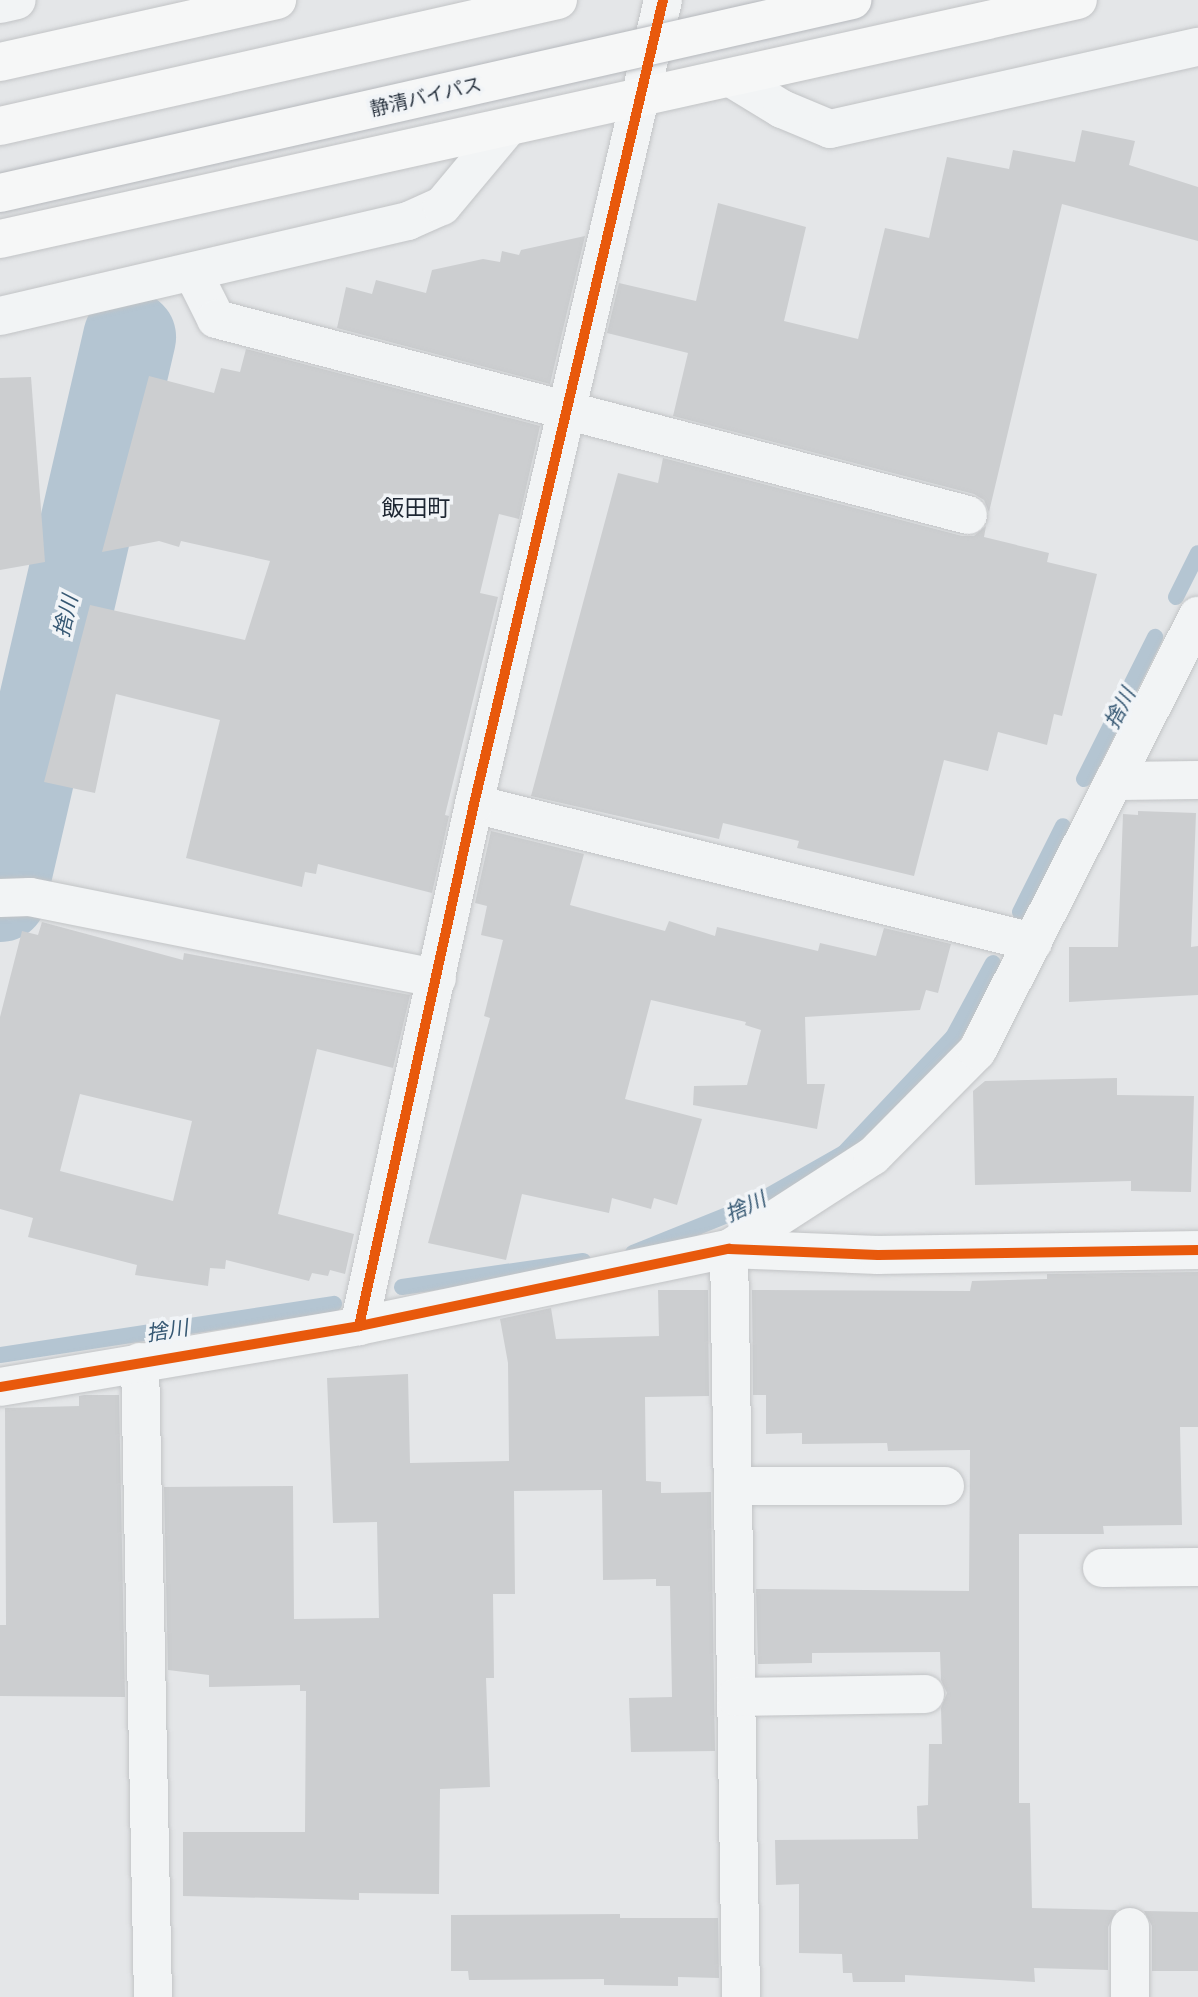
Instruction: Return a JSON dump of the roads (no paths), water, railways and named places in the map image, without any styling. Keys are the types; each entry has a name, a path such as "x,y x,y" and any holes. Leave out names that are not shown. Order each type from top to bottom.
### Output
{"highway":[{"path":"0,62 277,0"},
{"path":"0,126 558,0"},
{"name":"静清バイパス","path":"0,193 852,0"},
{"path":"0,239 1077,0"}],"street":[{"path":"0,4 17,0"},
{"path":"359,1326 474,804 566,408 643,98 663,0"},
{"path":"731,78 782,109 830,129 1198,47"},
{"path":"0,316 408,221 442,206 508,127"},
{"path":"193,273 216,319 566,408 968,515"},
{"path":"729,1249 873,1157 977,1051 1117,781 1198,616"},
{"path":"1117,781 1198,780"},
{"path":"474,804 1033,942"},
{"path":"15,898 437,978"},
{"path":"729,1249 741,1997"},
{"path":"0,1387 359,1326 729,1249 878,1255 1198,1250"},
{"path":"139,1363 153,1997"},
{"path":"733,1486 945,1486"},
{"path":"1102,1568 1198,1567"},
{"path":"737,1697 925,1694"},
{"path":"1130,1927 1130,1997"}],"waterway":[{"name":"捨川","path":"0,895 129,337"},
{"name":"捨川","path":"1176,597 1198,553"},
{"name":"捨川","path":"1084,779 1155,637"},
{"name":"捨川","path":"1020,912 1063,826"},
{"name":"捨川","path":"633,1253 752,1205 844,1153 953,1037 993,963"},
{"name":"捨川","path":"402,1287 583,1261"},
{"name":"捨川","path":"0,1355 334,1304"}],"district":[{"name":"飯田町","path":"416,507"}]}
